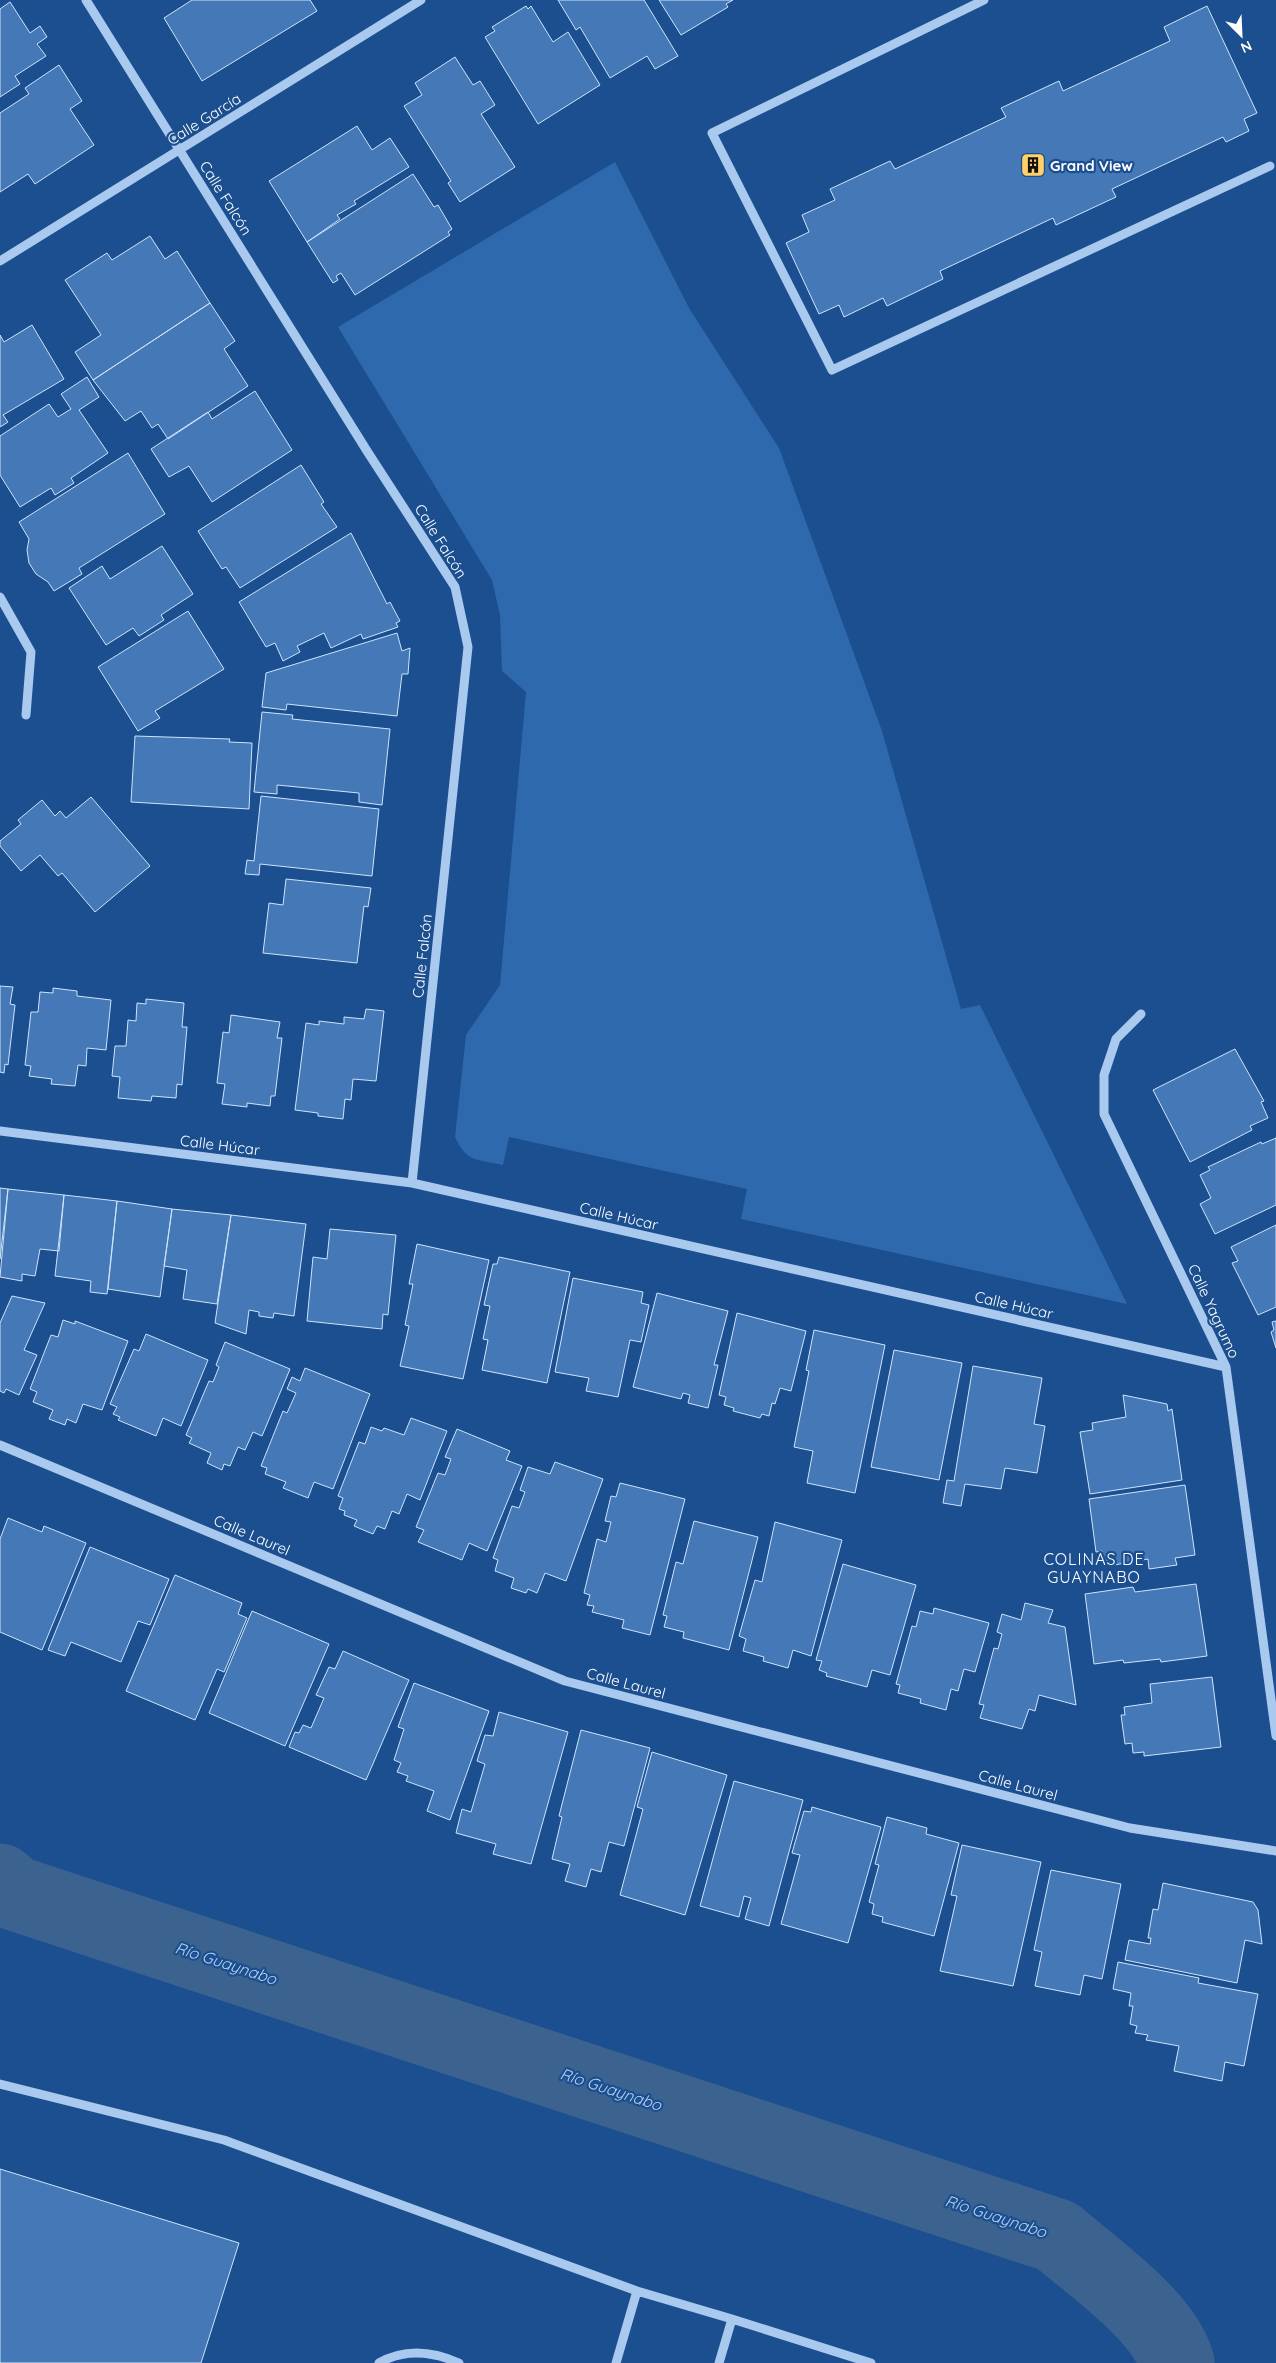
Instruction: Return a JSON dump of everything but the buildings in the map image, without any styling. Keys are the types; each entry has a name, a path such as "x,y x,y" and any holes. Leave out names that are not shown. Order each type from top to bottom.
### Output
{"street":[{"name":"Calle Falcón","path":"86,0 366,451 455,587 468,647 412,1183"},
{"name":"Calle García","path":"0,262 421,0"},
{"path":"984,0 712,133 832,370 1270,166"},
{"path":"0,597 31,652 26,715"},
{"name":"Calle Yagrumo","path":"1141,1014 1116,1039 1104,1075 1104,1114 1226,1367 1276,1736"},
{"name":"Calle Húcar","path":"0,1131 412,1183 1226,1367"},
{"name":"Calle Laurel","path":"0,1445 565,1681 1130,1828 1276,1851"},
{"path":"0,2084 224,2140 637,2291 871,2363"},
{"path":"616,2363 637,2291"},
{"path":"719,2363 732,2319"},
{"path":"379,2363 389,2357 415,2352 441,2355 459,2363"}],"shaded area":[{"path":"615,162 689,308 779,448 882,731 961,1009 980,1005 1127,1304 741,1219 747,1189 509,1137 503,1165 469,1156 464,1152 455,1137 466,1035 500,985 526,692 502,671 500,615 492,580 338,327"}],"waterway":[{"name":"Río Guaynabo","path":"0,1881 14,1893 1057,2236 1108,2278 1143,2311 1170,2346 1177,2363"}],"place":[{"name":"Grand View","path":"1033,165"}],"district":[{"name":"COLINAS DE GUAYNABO","path":"1094,1568"}]}
